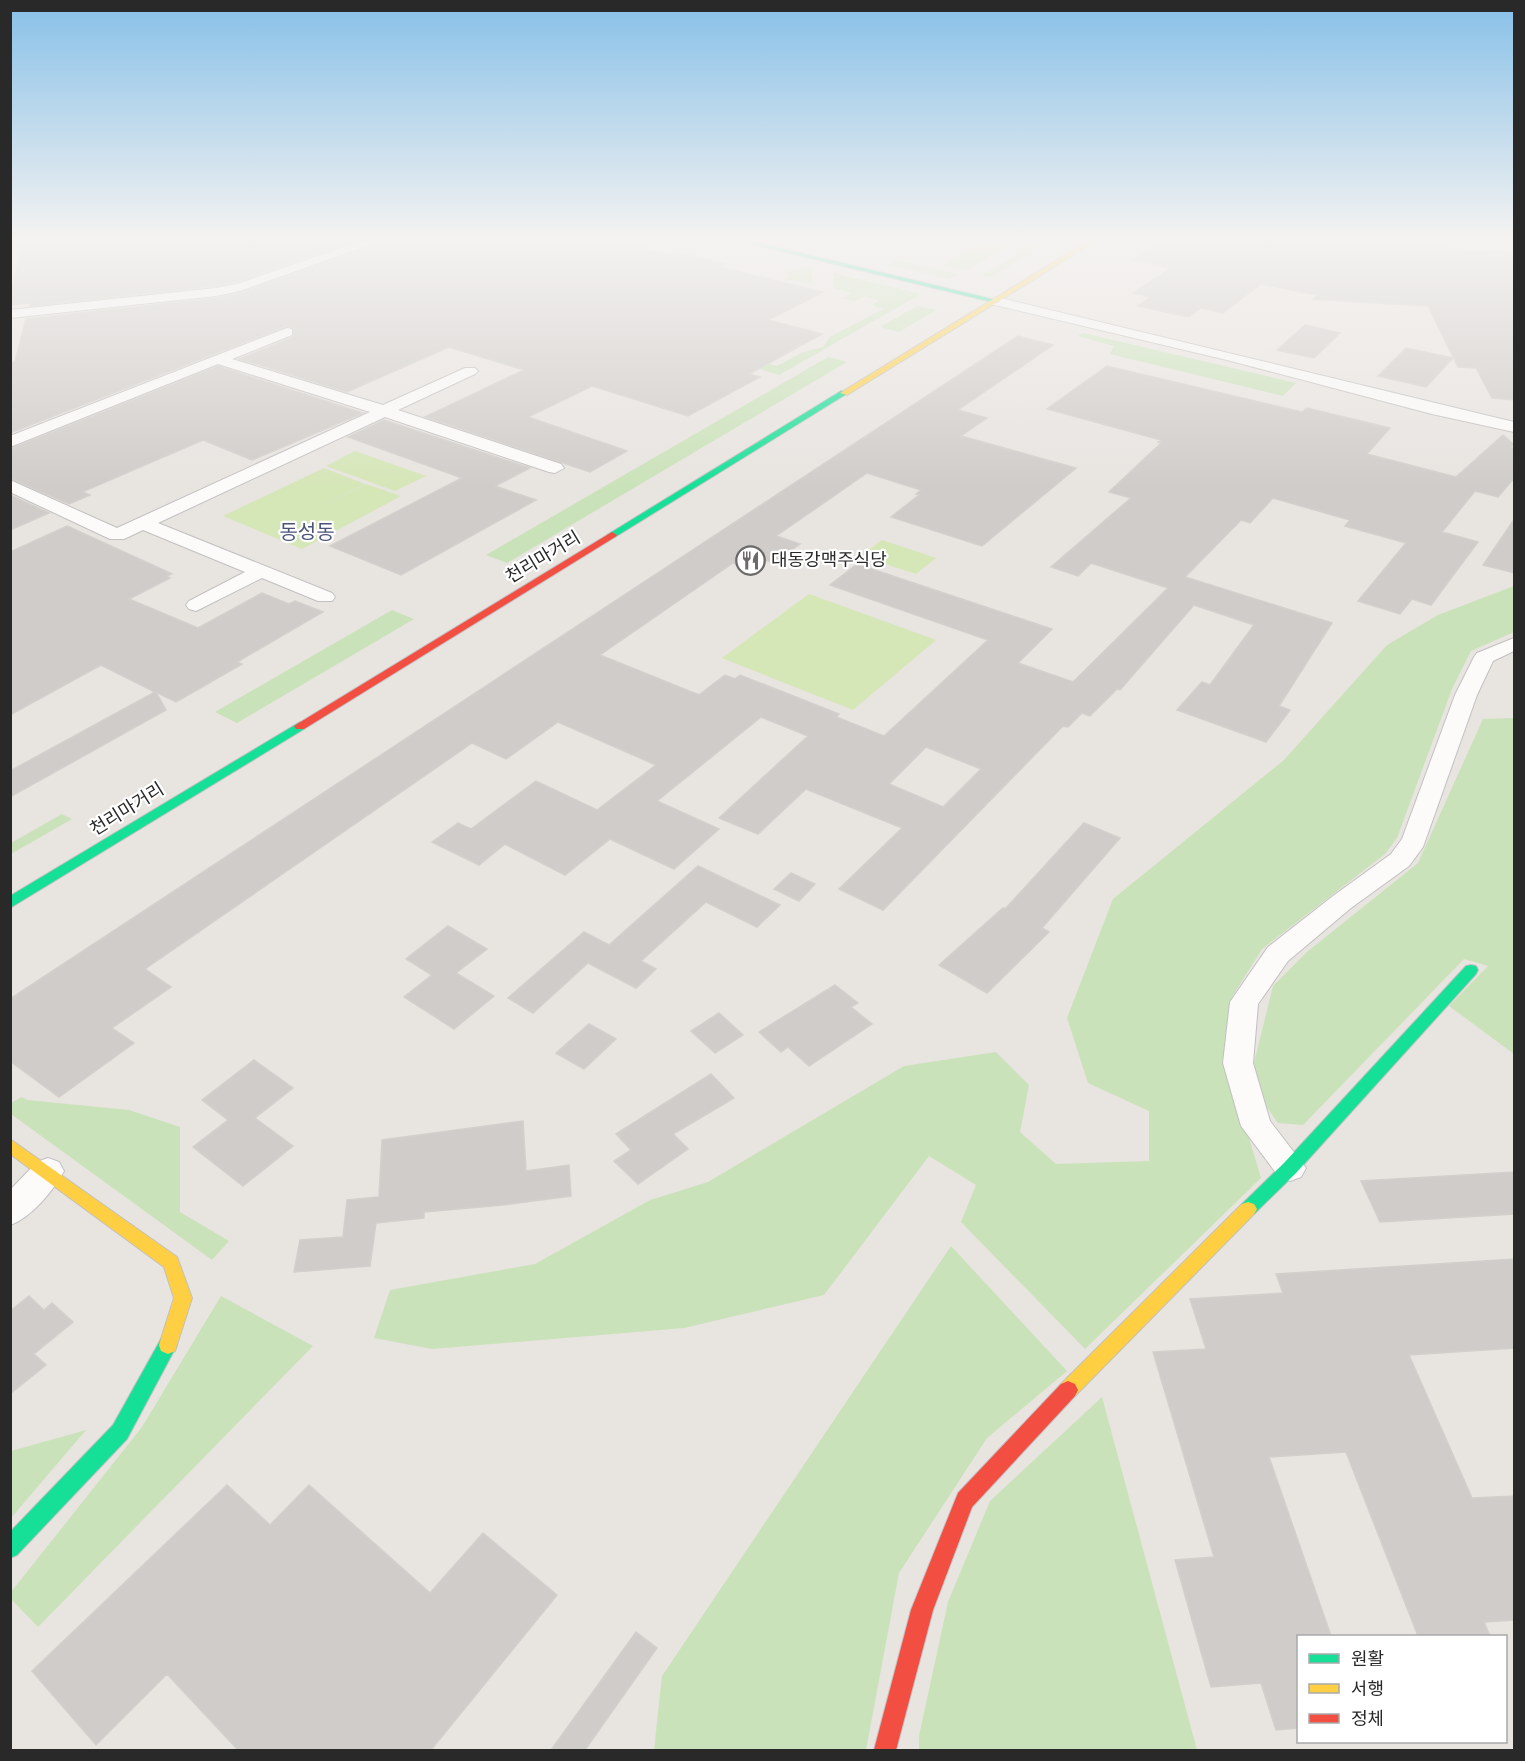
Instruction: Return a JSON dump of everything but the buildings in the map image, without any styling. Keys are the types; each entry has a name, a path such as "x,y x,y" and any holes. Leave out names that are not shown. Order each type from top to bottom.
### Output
{"main road":[{"name":"천리마거리","path":"10,903 411,655 613,536 960,323"},
{"path":"885,1750 922,1610 965,1500 1113,1342 1290,1168 1471,969"},
{"path":"10,1145 171,1262 183,1298 165,1353 120,1432 10,1548"}],"street":[{"path":"1089,323 1240,359 1432,409 1515,427"},
{"path":"10,442 287,332"},
{"path":"217,359 385,411 555,468"},
{"path":"10,485 117,535 470,371"},
{"path":"142,523 325,597"},
{"path":"196,605 261,571"},
{"path":"1290,1168 1256,1126 1238,1063 1244,1002 1278,954 1342,902 1400,860 1414,841 1466,695 1484,657 1515,644"},
{"path":"10,1212 48,1171"}],"green space":[{"path":"856,323 870,323 779,375 719,357 728,352 777,366 801,353 823,347 830,337"},
{"path":"887,323 914,323 899,332 880,327"},
{"path":"1083,333 1296,383 1283,396 1110,354 1114,346 1078,336"},
{"path":"828,357 847,362 507,563 486,555"},
{"path":"355,451 426,476 395,491 326,466"},
{"path":"324,468 365,484 298,518 366,484 401,496 302,549 223,516"},
{"path":"882,540 936,558 916,574 861,556"},
{"path":"1514,586 1514,632 1471,651 1452,689 1397,838 1385,854 1262,949 1230,1000 1228,1068 1261,1178 1085,1349 961,1222 976,1185 929,1156 824,1295 684,1328 432,1349 374,1338 390,1290 535,1264 650,1200 708,1182 904,1066 996,1052 1029,1085 1020,1132 1056,1164 1149,1161 1149,1111 1088,1083 1067,1018 1113,899 1284,760 1387,645 1438,615"},
{"path":"809,594 936,640 853,710 722,658"},
{"path":"392,610 414,619 237,723 215,712"},
{"path":"1514,718 1514,1054 1449,1006 1488,966 1464,959 1303,1125 1278,1123 1262,1100 1254,1063 1273,986 1307,952 1418,863 1483,719"},
{"path":"62,814 72,819 11,854 11,843"},
{"path":"22,1097 27,1100 129,1110 180,1127 180,1212 229,1241 212,1260 11,1114 11,1103"},
{"path":"951,1246 1067,1371 987,1438 899,1573 866,1750 654,1750 662,1676"},
{"path":"221,1296 313,1346 38,1627 11,1599 11,1592 142,1427"},
{"path":"1102,1397 1197,1750 919,1750 919,1736 948,1602 990,1501"},
{"path":"86,1430 11,1518 11,1451"}],"traffic: fast":[{"path":"612,535 844,393"},
{"path":"10,903 300,726"},
{"path":"1248,1209 1290,1168 1471,970"},
{"path":"10,1548 120,1432 168,1345"}],"traffic: slow":[{"path":"844,393 958,323"},
{"path":"10,1145 171,1262 183,1298 168,1345"},
{"path":"1068,1390 1248,1209"}],"traffic: jam":[{"path":"300,726 612,535"},
{"path":"885,1750 922,1610 965,1500 1068,1390"}],"place":[{"name":"대동강맥주식당","path":"750,560"}],"district":[{"name":"동성동","path":"307,532"}]}
